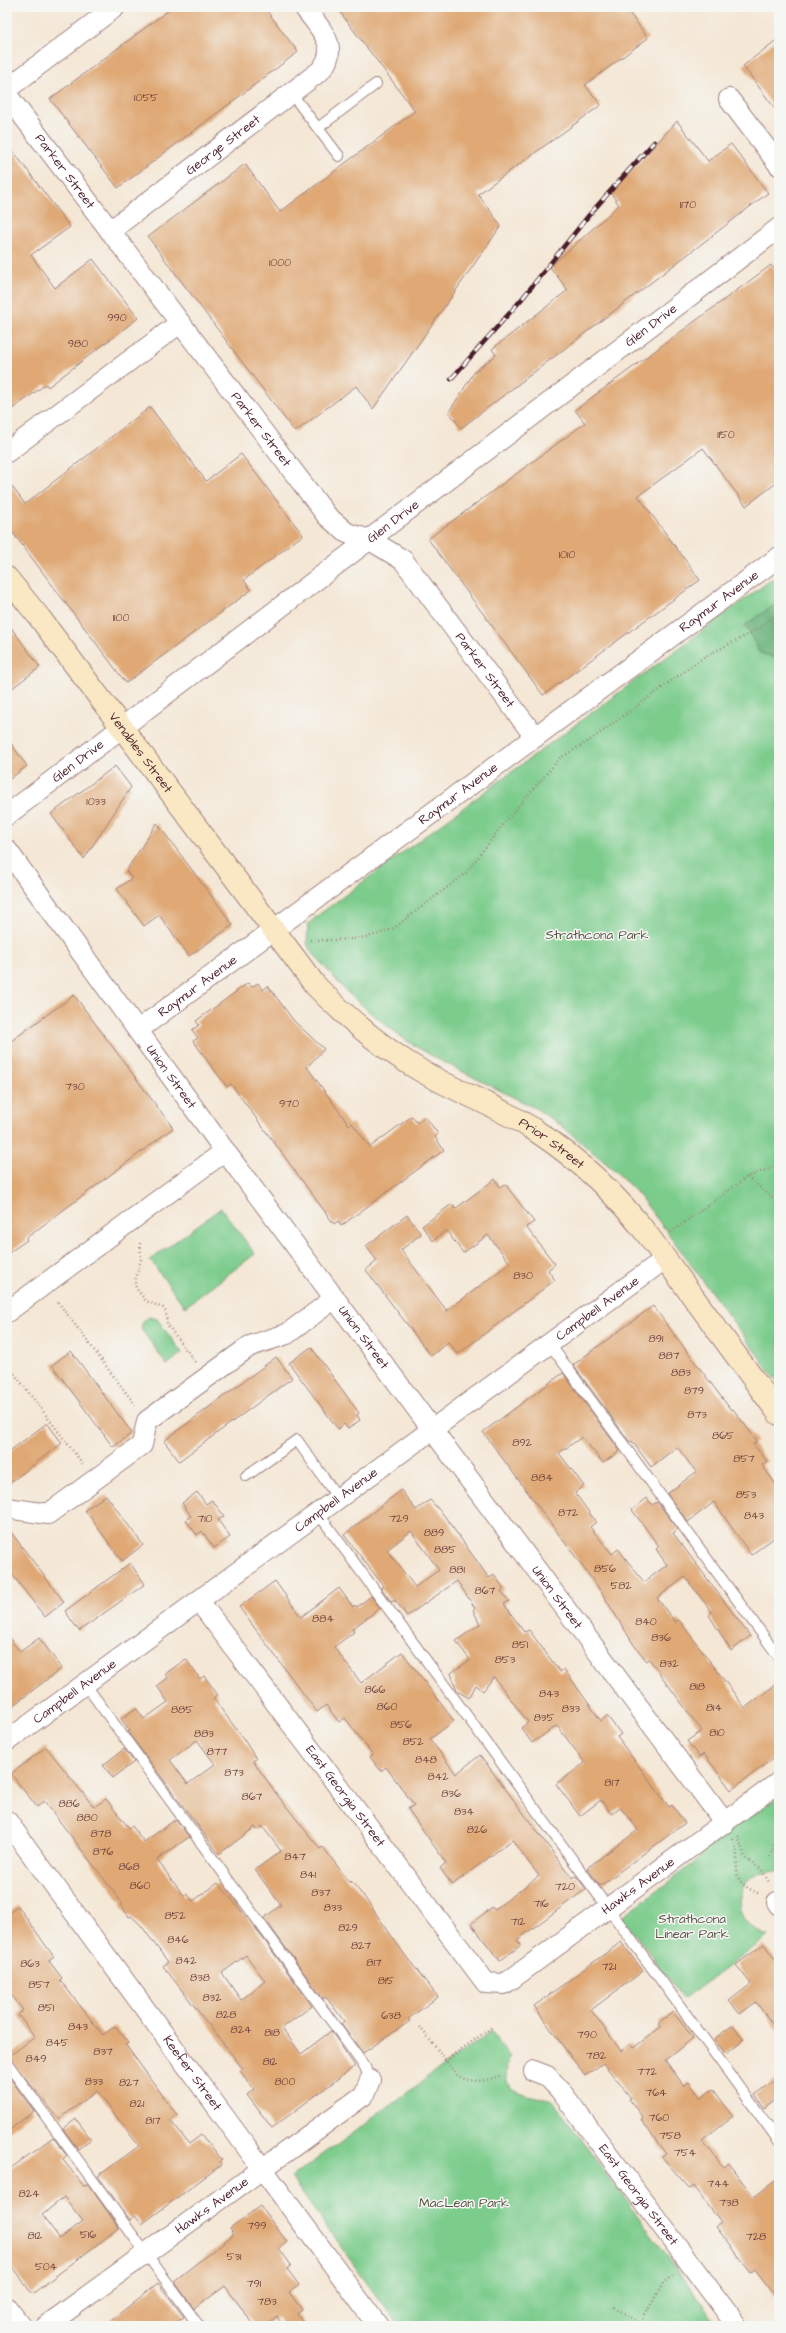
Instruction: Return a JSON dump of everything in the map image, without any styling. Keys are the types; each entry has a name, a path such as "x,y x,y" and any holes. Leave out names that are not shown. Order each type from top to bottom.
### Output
{"main road":[{"name":"Venables Street","path":"7,578 122,728 272,930"},
{"name":"Prior Street","path":"272,930 315,985 342,1013 372,1037 418,1070 506,1114 564,1151 593,1175 630,1213 779,1414"}],"street":[{"path":"7,89 115,7"},
{"name":"George Street","path":"110,231 320,71 328,63 330,54 329,44 304,7"},
{"name":"Parker Street","path":"7,96 327,516 347,533 370,540 403,560 535,737"},
{"path":"730,99 779,165"},
{"name":"Glen Drive","path":"7,815 779,229"},
{"path":"7,452 180,323"},
{"name":"Raymur Avenue","path":"138,1030 779,556"},
{"name":"Union Street","path":"7,850 226,1151 725,1823"},
{"path":"7,1312 226,1151"},
{"name":"Campbell Avenue","path":"7,1741 665,1259"},
{"path":"7,1508 48,1514 142,1445 147,1421 250,1346 287,1334 335,1298"},
{"name":"East Georgia Street","path":"199,1601 478,1976 486,1983 495,1984"},
{"name":"Hawks Avenue","path":"495,1984 504,1984 513,1978 779,1782"},
{"name":"Keefer Street","path":"7,1821 378,2326"},
{"name":"East Georgia Street","path":"534,2070 547,2076 560,2090 737,2326"},
{"name":"Hawks Avenue","path":"46,2326 364,2095 370,2080"},
{"path":"7,2308 21,2326"}],"lane":[{"path":"318,128 376,84"},
{"path":"291,93 339,156"},
{"path":"549,1343 779,1657"},
{"path":"246,1476 297,1440 338,1498"},
{"path":"318,1513 779,2141"},
{"path":"85,1684 365,2066 370,2080"},
{"path":"7,2063 199,2326"}],"path":[{"path":"310,940 352,941 383,934 394,928 466,873 504,823 560,758 589,741 704,657 751,633 779,614"},
{"path":"670,1232 748,1177 779,1165"},
{"path":"748,1177 779,1203"},
{"path":"140,1243 141,1259 135,1282 136,1288 146,1301 163,1308 166,1312 167,1324 206,1377"},
{"path":"58,1302 147,1421"},
{"path":"779,1331 775,1346 779,1354"},
{"path":"7,1364 72,1449"},
{"path":"725,1823 737,1834 745,1858 762,1870 768,1878 778,1903"},
{"path":"725,1823 735,1842 736,1868 742,1883 751,1890 778,1903"},
{"path":"770,1858 779,1828"},
{"path":"445,2061 492,2027"},
{"path":"420,2028 458,2076 465,2080 481,2082 502,2075"},
{"path":"614,2307 640,2325 663,2283 690,2263"}],"green space":[{"name":"Strathcona Park","path":"779,574 779,1384 638,1194 614,1170 559,1124 535,1108 437,1059 407,1041 372,1014 345,990 310,950 307,943 308,924 321,913"},
{"path":"779,600 779,659 760,653 745,625 773,606"},
{"path":"221,1208 255,1254 185,1307 150,1260"},
{"path":"148,1317 157,1319 182,1353 167,1365 141,1329 143,1321"},
{"name":"Strathcona Linear Park","path":"779,1798 779,1872 765,1872 754,1877 745,1885 740,1895 740,1907 744,1919 753,1929 769,1936 684,1999 622,1917 700,1858 703,1850 764,1804 772,1803"},
{"name":"MacLean Park","path":"491,2031 510,2057 506,2070 507,2079 510,2086 516,2091 524,2094 553,2101 719,2326 398,2326 291,2178"}],"building":[{"path":"173,7 264,7 298,52 118,188 50,99"},
{"path":"336,7 625,7 648,38 585,85 601,105 478,194 501,226 373,409 356,386 295,432 148,237 245,164 280,212 415,111"},
{"path":"779,38 779,114 743,66"},
{"path":"677,121 708,161 731,144 768,193 461,428 449,412 475,371 496,355 492,349 568,290 550,267 619,205 611,193"},
{"path":"7,143 70,227 31,255 55,288 93,259 138,318 48,387 46,384 7,413"},
{"path":"771,265 779,275 779,481 746,506 703,448 638,496 700,580 543,695 428,539 585,423 575,410"},
{"path":"150,407 206,481 241,454 303,535 244,580 251,590 126,683 7,525 7,480 25,504"},
{"path":"7,622 40,667 7,692"},
{"path":"7,738 27,766 7,781"},
{"path":"115,766 131,787 84,859 51,814"},
{"path":"157,823 233,925 189,956 159,915 144,926 117,889 132,878 126,871"},
{"path":"248,983 252,987 258,983 263,990 268,986 294,1021 324,1049 307,1067 349,1125 352,1123 370,1147 412,1116 417,1123 425,1116 438,1134 435,1137 444,1150 341,1226 338,1221 334,1224 231,1084 227,1087 193,1041 198,1038 192,1030 199,1025 196,1021"},
{"path":"74,995 173,1128 26,1238 27,1240 7,1254 7,1044"},
{"path":"495,1179 500,1187 505,1184 534,1222 526,1227 555,1264 548,1270 555,1280 458,1354 448,1342 431,1356 366,1270 377,1261 366,1246 407,1215 421,1234 401,1250 447,1311 510,1263 488,1235 463,1253 446,1230 433,1241 422,1226 452,1204 455,1209"},
{"path":"653,1306 731,1410 733,1409 757,1441 753,1444 767,1461 762,1465 779,1489 779,1534 751,1555 714,1502 688,1522 667,1494 696,1472 677,1447 651,1467 632,1441 630,1442 573,1365"},
{"path":"311,1347 359,1413 357,1415 360,1420 348,1429 344,1424 338,1429 289,1363"},
{"path":"71,1351 132,1433 113,1447 52,1365"},
{"path":"276,1357 292,1378 179,1461 164,1441"},
{"path":"563,1373 620,1451 603,1463 582,1437 559,1453 584,1486 575,1493 596,1522 590,1527 612,1554 618,1549 644,1582 667,1565 656,1549 659,1546 632,1510 647,1498 652,1505 657,1502 678,1529 673,1533 750,1636 731,1651 709,1615 712,1612 685,1577 657,1598 675,1622 679,1620 745,1708 779,1682 779,1754 731,1790 704,1754 699,1757 687,1741 702,1731 649,1659 647,1661 634,1645 600,1590 483,1432"},
{"path":"47,1423 62,1443 7,1485 7,1453"},
{"path":"401,1490 416,1510 430,1500 443,1514 489,1578 494,1574 504,1589 501,1591 509,1601 504,1604 524,1632 529,1630 560,1672 564,1669 601,1721 607,1716 621,1734 617,1737 669,1807 672,1805 685,1823 600,1886 587,1868 638,1830 620,1807 611,1814 601,1800 580,1816 556,1784 585,1763 556,1726 532,1743 521,1728 528,1722 494,1677 483,1691 476,1685 469,1698 457,1691 451,1673 470,1660 456,1641 480,1624 473,1610 475,1608 457,1581 407,1616 395,1600 392,1602 390,1600 381,1588 383,1585 344,1535","holes":["411,1531 439,1570 415,1587 387,1550"]},
{"path":"197,1492 206,1504 212,1500 224,1516 218,1520 230,1537 214,1548 202,1531 197,1535 186,1520 191,1516 182,1503"},
{"path":"106,1495 143,1545 122,1561 85,1510"},
{"path":"7,1527 64,1602 45,1617 7,1568"},
{"path":"130,1563 145,1584 79,1631 65,1611"},
{"path":"275,1581 301,1617 339,1588 353,1607 355,1605 357,1607 371,1596 380,1608 352,1629 354,1632 334,1647 361,1683 402,1652 454,1721 430,1739 456,1774 480,1755 572,1878 576,1876 586,1889 517,1940 521,1945 500,1961 471,1924 492,1907 494,1910 539,1876 512,1840 452,1885 440,1868 446,1863 408,1809 414,1805 386,1767 381,1771 370,1757 373,1755 345,1718 339,1722 326,1705 317,1712 239,1607"},
{"path":"7,1635 20,1652 39,1638 62,1668 7,1710"},
{"path":"186,1659 200,1679 204,1676 218,1695 213,1698 243,1738 256,1759 253,1761 278,1796 320,1849 323,1847 350,1883 351,1881 365,1898 405,1955 438,1997 408,2019 410,2021 363,2053 341,2024 344,2021 326,1997 323,1999 264,1918 281,1905 255,1870 281,1851 262,1826 257,1830 255,1827 219,1854 128,1732 130,1731 121,1719 136,1708 144,1719 168,1702 157,1686 168,1678 165,1674","holes":["197,1740 215,1764 188,1784 170,1760"]},
{"path":"46,1747 94,1807 106,1799 129,1828 132,1826 144,1842 176,1819 189,1837 157,1860 184,1896 187,1894 193,1901 218,1883 254,1926 312,2006 282,2028 301,2054 331,2031 355,2066 272,2128 247,2095 254,2089 240,2071 243,2069 163,1966 168,1962 140,1924 131,1916 129,1917 120,1904 122,1903 114,1892 44,1801 37,1807 11,1774","holes":["246,1955 265,1981 241,2000 222,1973"]},
{"path":"124,1749 134,1762 113,1778 103,1765"},
{"path":"18,1906 54,1957 49,1961 62,1978 60,1980 103,2035 115,2026 128,2042 125,2044 177,2115 170,2120 189,2144 201,2135 222,2160 219,2162 221,2165 142,2224 136,2216 130,2220 98,2176 139,2146 97,2091 59,2119 8,2057 35,2037 18,2015 23,2010 7,1989 7,1914"},
{"path":"621,1942 643,1971 591,2010 621,2051 630,2044 633,2048 661,2027 658,2023 673,2012 693,2038 665,2060 684,2086 689,2082 701,2098 713,2089 733,2116 702,2140 723,2167 728,2163 754,2197 779,2178 779,2302 755,2270 751,2273 715,2227 721,2223 694,2186 690,2189 662,2157 666,2154 641,2120 643,2118 629,2099 631,2098 603,2063 585,2076 534,2006"},
{"path":"764,1944 779,1965 779,2033 756,2002 740,2014 729,2001 751,1984 736,1965"},
{"path":"733,2025 744,2040 726,2054 714,2039"},
{"path":"7,2074 34,2111 7,2132"},
{"path":"779,2077 779,2096 764,2108 755,2095"},
{"path":"76,2119 91,2139 78,2149 63,2129"},
{"path":"53,2137 67,2156 63,2160 83,2185 88,2184 119,2228 32,2294 7,2260 7,2171","holes":["64,2197 83,2221 60,2239 42,2215"]},
{"path":"260,2206 287,2242 279,2248 291,2265 287,2269 299,2285 289,2292 302,2310 297,2314 307,2326 284,2326 277,2317 265,2326 255,2326 225,2286 194,2309 174,2281 234,2234 230,2228"},
{"path":"158,2283 184,2317 171,2326 104,2326"}],"railway":[{"path":"451,379 521,300 589,215 654,142"}]}
